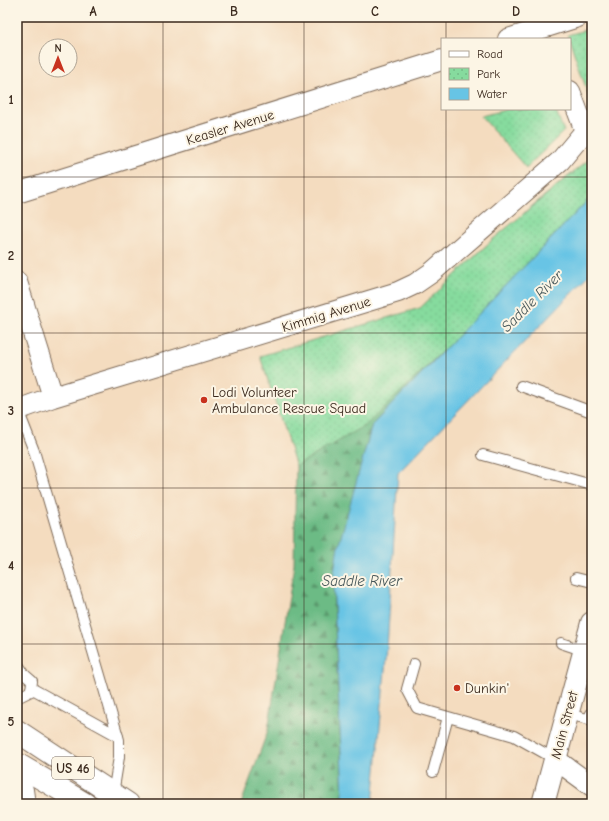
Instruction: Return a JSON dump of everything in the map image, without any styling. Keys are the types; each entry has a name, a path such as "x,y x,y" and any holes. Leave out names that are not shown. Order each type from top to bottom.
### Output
{"main road":[{"name":"Main Street","path":"542,804 567,714 588,654 592,623"},
{"name":"US 46","path":"17,731 121,799"},
{"name":"US 46","path":"17,764 84,804"}],"street":[{"path":"512,38 578,17"},
{"name":"Keasler Avenue","path":"17,193 441,60"},
{"path":"571,93 589,133"},
{"name":"Kimmig Avenue","path":"17,410 53,397 390,294 415,284 431,273 560,161 589,133"},
{"path":"17,282 53,397"},
{"path":"555,759 592,786"},
{"path":"17,776 23,790 25,804"}],"lane":[{"path":"521,386 592,412"},
{"path":"17,410 34,451 118,736 120,748 121,799"},
{"path":"483,455 592,485"},
{"path":"576,578 592,582"},
{"path":"561,643 588,654"},
{"path":"17,664 24,675 32,681 30,691 21,696 17,696"},
{"path":"414,664 408,689 417,708 514,736 555,759"},
{"path":"31,688 118,736"},
{"path":"567,714 590,715"},
{"path":"433,772 448,717"}],"green space":[{"path":"592,28 592,106 571,44 571,38 569,38 568,35"},
{"path":"505,110 555,110 564,131 526,168 481,116"},
{"path":"592,157 592,196 372,425 333,580 343,796 334,804 241,804 268,730 294,565 296,466 282,422 375,363 526,211"},
{"path":"592,157 592,196 453,341 366,425 296,466 260,356 420,308 492,240"}],"water":[{"name":"Saddle River","path":"592,196 592,272 398,473 387,648 373,804 334,804 343,796 333,580 337,551 372,425"}],"place":[{"name":"Lodi Volunteer Ambulance Rescue Squad","path":"204,400"},
{"name":"Dunkin'","path":"457,688"}]}
